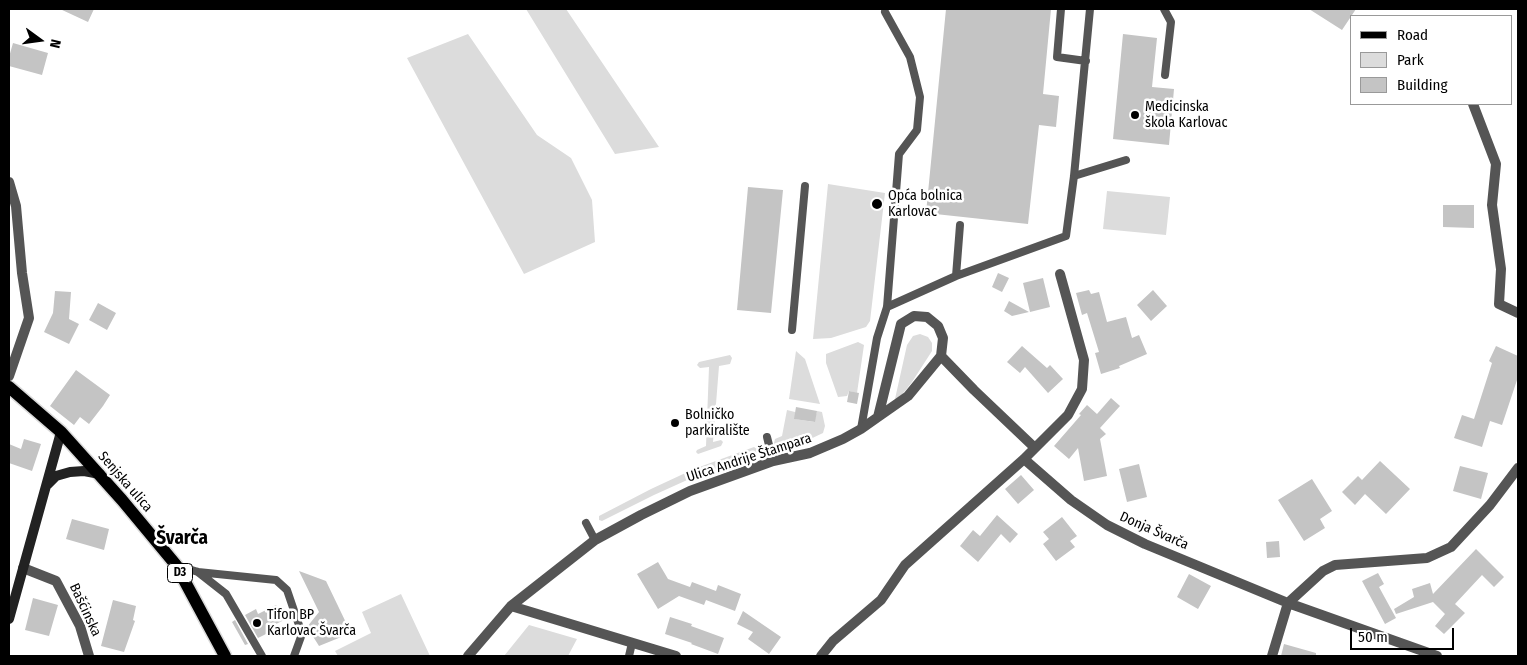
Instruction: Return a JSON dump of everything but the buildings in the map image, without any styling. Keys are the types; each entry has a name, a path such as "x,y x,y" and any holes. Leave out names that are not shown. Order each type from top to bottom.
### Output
{"main road":[{"name":"D3","path":"9,387 61,432"},
{"name":"Senjska ulica","path":"61,432 100,474 176,565 225,656"}],"street":[{"path":"1472,105 1496,164 1492,205 1501,269 1498,304 1518,312"},
{"path":"9,182 16,206 22,273 29,318 9,376"},
{"path":"821,656 833,641 881,600 905,565 1024,459 1068,415 1082,389 1084,360 1060,274"},
{"path":"878,417 901,324 914,316 927,317 938,326 943,338 941,356 1034,448"},
{"name":"Ulica Andrije Štampara","path":"468,656 511,606 595,540 690,491 773,461 810,453 861,429 908,396 941,356"},
{"path":"9,619 12,596 23,568 61,432"},
{"name":"Donja Švarča","path":"1024,459 1071,500 1107,525 1145,544 1288,603 1437,656"},
{"path":"1272,656 1288,603 1323,571 1335,565 1427,558 1450,547 1490,505 1518,468"},
{"path":"46,486 56,476 70,472 84,471 100,474"},
{"name":"Bašćinska","path":"23,568 56,581 80,626 89,656"},
{"path":"511,606 676,656"}],"lane":[{"path":"1062,9 1057,57 1086,62"},
{"path":"887,307 956,276 1066,236 1074,176 1090,9"},
{"path":"1164,9 1171,22 1165,74"},
{"path":"861,429 877,338 887,307 899,154 918,130 920,97 910,57 885,12"},
{"path":"1074,176 1126,160"},
{"path":"792,330 805,186"},
{"path":"956,276 960,225"},
{"path":"767,437 773,461"},
{"path":"586,523 595,540"},
{"path":"176,565 198,572 276,580 287,590 302,634 294,656"},
{"path":"198,572 226,594 262,656"},
{"path":"629,656 632,643"}],"green space":[{"path":"526,9 566,9 659,147 615,154"},
{"path":"468,34 537,135 571,158 592,200 595,242 524,274 407,58"},
{"path":"828,184 885,193 870,321 866,327 831,338 813,339"},
{"path":"1107,191 1170,197 1166,235 1103,229"},
{"path":"920,334 928,337 932,343 932,351 912,382 901,396 895,399 907,345 913,336"},
{"path":"858,342 864,345 857,393 849,391 847,396 838,397 826,363 826,354"},
{"path":"796,351 805,359 820,404 789,399"},
{"path":"730,355 732,358 730,364 719,366 713,442 721,440 723,442 721,446 698,454 697,450 706,446 709,367 700,368 697,365 699,362"},
{"path":"787,410 795,412 795,419 814,422 817,411 822,412 825,426 823,433 804,442 777,448 774,443 775,439 782,436"},
{"path":"754,447 759,450 756,454 696,476 602,521 599,520 599,516 651,489 694,469"},
{"path":"401,594 430,656 338,656 335,651 371,633 362,612"},
{"path":"529,625 577,639 568,656 504,656"}],"place":[{"name":"Medicinska škola Karlovac","path":"1135,115"},
{"name":"Opća bolnica Karlovac","path":"877,204"},
{"name":"Bolničko parkiralište","path":"675,423"},
{"name":"Tifon BP Karlovac Švarča","path":"257,623"}],"district":[{"name":"Švarča","path":"182,539"}]}
